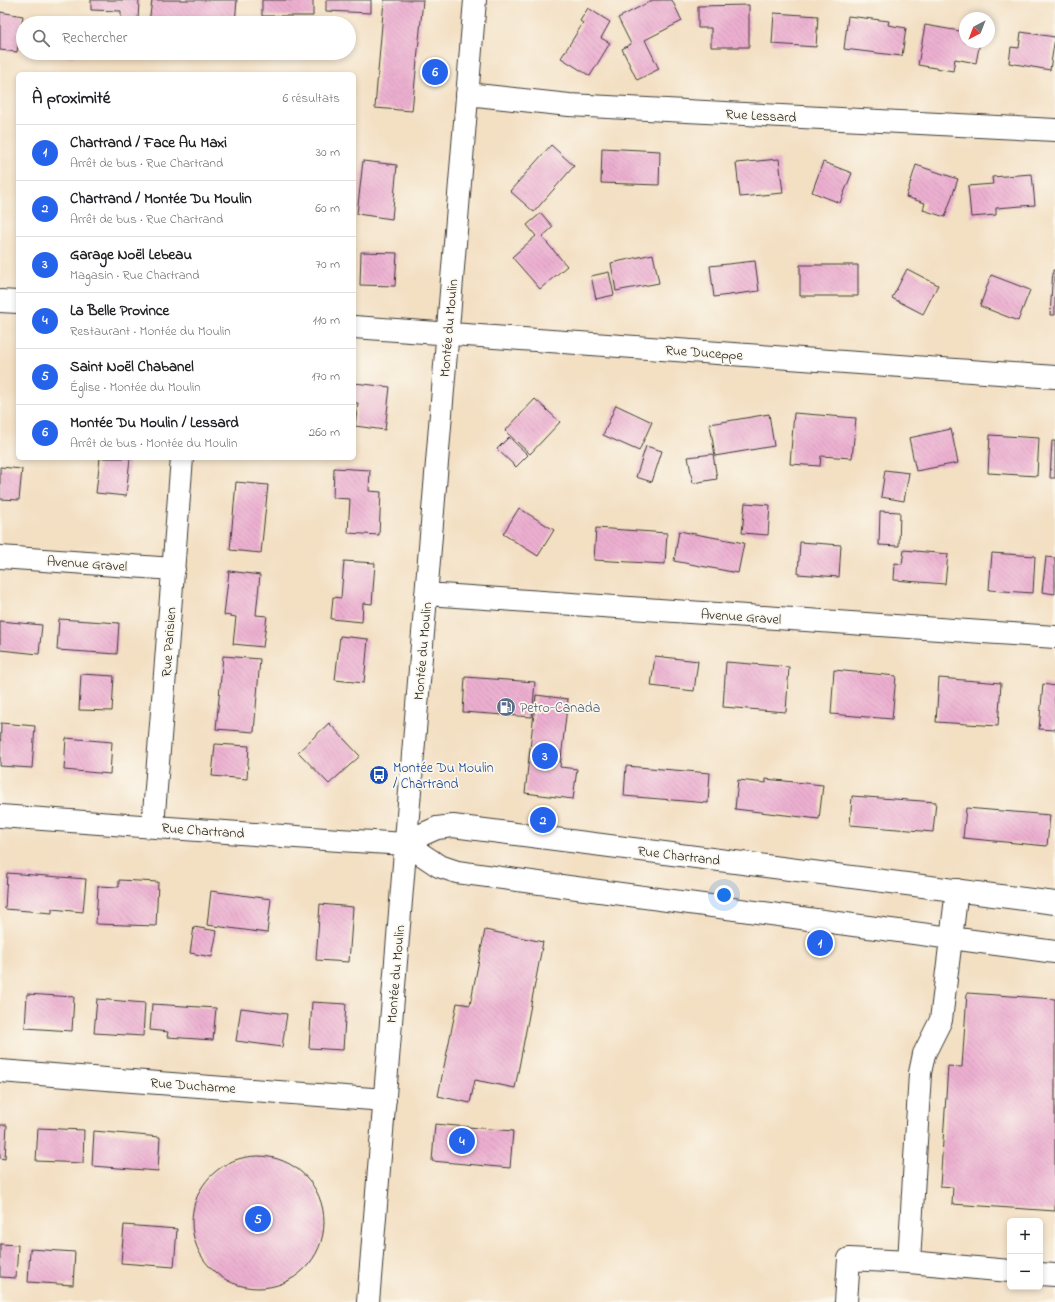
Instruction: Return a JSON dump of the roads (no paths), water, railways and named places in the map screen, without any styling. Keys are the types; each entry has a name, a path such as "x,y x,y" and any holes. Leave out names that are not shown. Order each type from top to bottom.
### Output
{"street":[{"name":"Montée du Moulin","path":"368,1302 475,0"},
{"name":"Rue Lessard","path":"467,94 569,105 1055,130"},
{"path":"0,301 16,302"},
{"name":"Rue Duceppe","path":"356,327 1055,377"},
{"name":"Rue Parisien","path":"153,826 182,460"},
{"name":"Avenue Gravel","path":"0,557 174,569"},
{"name":"Avenue Gravel","path":"426,594 1055,637"},
{"name":"Rue Chartrand","path":"0,816 406,844 437,828 453,826 1055,903"},
{"path":"406,844 439,866 457,872 1055,952"},
{"path":"909,1262 920,1073 924,1054 941,1020 956,890"},
{"name":"Rue Ducharme","path":"0,1071 385,1100"},
{"path":"846,1302 850,1259 909,1262 1007,1271"},
{"path":"1043,1274 1055,1275"}],"place":[{"name":"Montée Du Moulin / Lessard","path":"435,72"},
{"name":"Petro-Canada","path":"506,707"},
{"name":"Garage Noël Lebeau","path":"545,756"},
{"name":"Montée Du Moulin / Chartrand","path":"379,775"},
{"name":"Chartrand / Montée Du Moulin","path":"543,820"},
{"name":"Chartrand / Face Au Maxi","path":"820,943"},
{"name":"La Belle Province","path":"462,1141"},
{"name":"Saint Noël Chabanel","path":"258,1219"}]}
